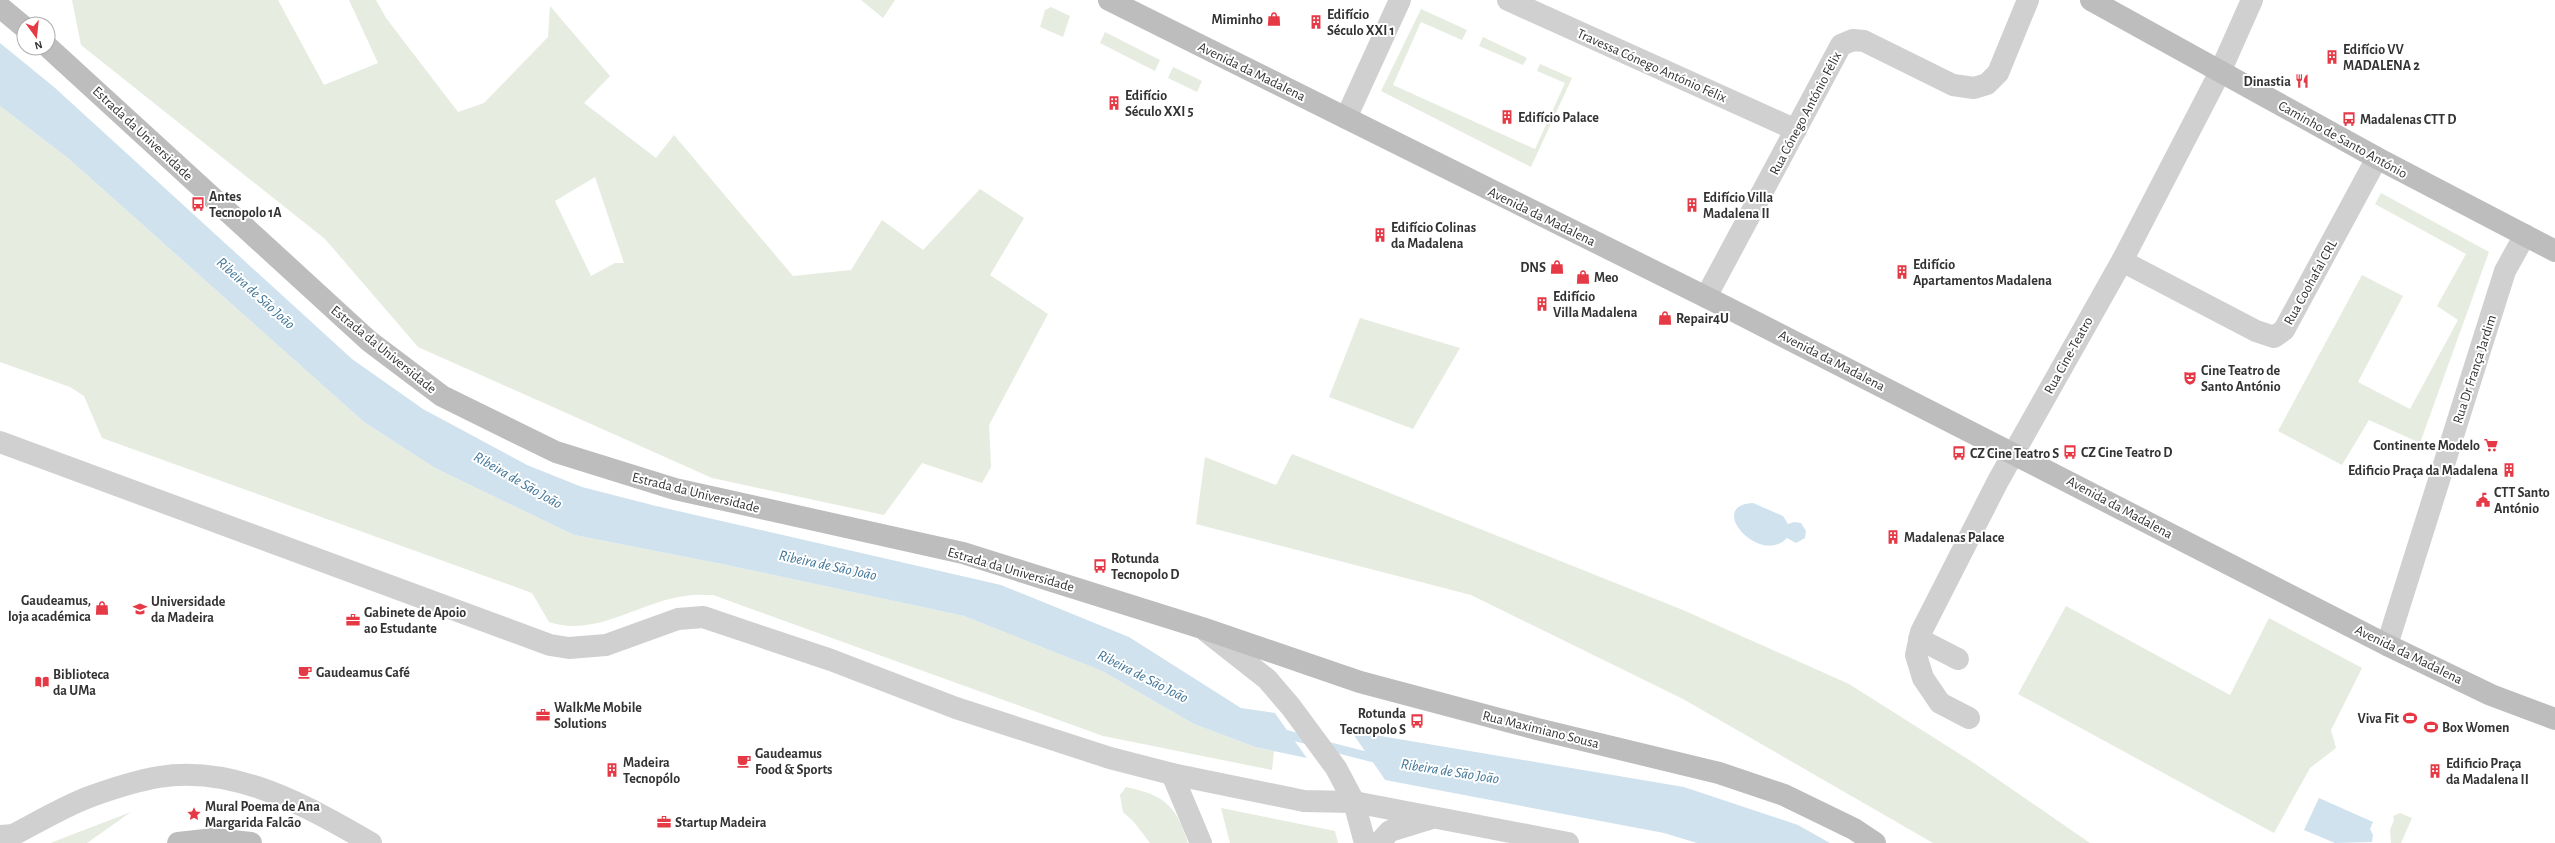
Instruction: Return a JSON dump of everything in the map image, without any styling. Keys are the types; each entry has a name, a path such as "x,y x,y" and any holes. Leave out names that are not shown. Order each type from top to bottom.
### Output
{"street":[{"name":"Avenida da Madalena","path":"1109,0 2014,452 2387,644 2491,694 2555,719"},
{"path":"1346,118 1400,0"},
{"name":"Travessa Cónego António Félix","path":"1508,0 1796,130"},
{"name":"Rua Cónego António Félix","path":"1706,297 1841,45 1853,40 1864,41 1953,85 1974,88 1987,84 1998,73 2028,0"},
{"name":"Caminho de Santo António","path":"2091,0 2377,158 2555,251"},
{"name":"Rua Cine-Teatro","path":"1969,718 1940,703 1923,678 1916,655 1919,639 1960,555 2014,452 2122,261 2220,72 2252,0"},
{"path":"0,7 16,20"},
{"name":"Estrada da Universidade","path":"56,54 369,341 442,396 556,452 675,489 963,553 1202,628 1266,679 1291,707 1336,768 1354,802 1365,843"},
{"name":"Rua Coohafal CRL","path":"2122,261 2256,331 2274,337 2284,330 2377,158"},
{"name":"Rua Dr França Jardim","path":"2387,644 2505,271 2525,235"},
{"path":"0,442 550,645 569,648 606,645 678,619 703,617 831,660 956,708 1110,758 1172,774 1304,801 1354,802 1568,843"},
{"name":"Rua Maximiano Sousa","path":"1202,628 1360,682 1537,729 1719,773 1784,794 1854,829 1875,843"},
{"path":"1919,639 1958,658"},
{"path":"1172,774 1201,843"},
{"path":"0,836 12,834 88,797 160,776 227,778 316,811 371,843"},
{"path":"1379,843 1390,831 1400,826 1434,818"},
{"path":"178,843 214,838 251,843"}],"shaded area":[{"path":"72,0 278,0 324,85 378,63 349,0 376,0 386,18 458,112 484,103 548,37 550,6 610,76 584,103 656,158 674,135 793,276 851,270 882,220 923,250 980,189 1024,218 990,275 1048,314 989,425 991,467 982,483 922,463 884,515 712,478 418,347 325,239 81,45","holes":["595,177 624,263 615,263 591,276 555,201"]},
{"path":"861,0 895,0 883,18"},
{"path":"1051,7 1070,16 1063,37 1040,27 1045,10"},
{"path":"1421,9 1467,30 1462,40 1421,22 1393,85 1535,149 1565,83 1537,71 1540,64 1572,78 1531,167 1381,91"},
{"path":"1105,32 1160,60 1155,71 1100,43"},
{"path":"1483,37 1527,58 1523,65 1479,46"},
{"path":"1173,67 1202,81 1197,92 1168,78"},
{"path":"0,106 69,159 364,422 435,468 574,535 722,564 964,616 1102,671 1194,724 1255,747 1274,751 1272,770 1103,736 713,595 692,595 668,599 618,617 584,625 567,626 549,622 532,593 102,438 84,396 70,387 0,362"},
{"path":"2381,193 2489,252 2420,443 2369,420 2342,465 2278,431 2362,275 2403,296 2358,382 2410,409 2458,320 2437,306 2466,254 2375,204"},
{"path":"1360,318 1460,348 1413,429 1329,397"},
{"path":"1292,454 1683,610 1849,684 1974,763 2090,843 1933,843 1683,699 1471,595 1196,524 1205,457 1276,485"},
{"path":"2066,606 2230,695 2269,618 2362,668 2331,730 2336,748 2310,768 2274,833 2018,694"},
{"path":"1126,787 1150,794 1167,804 1179,819 1188,843 1150,843 1134,822 1123,812 1120,795"},
{"path":"1221,808 1335,831 1338,843 1230,843"},
{"path":"131,812 87,843 51,843 58,840"},
{"path":"2400,813 2412,818 2401,843 2391,843 2390,830 2394,820 2393,816"}],"water":[{"path":"0,43 54,87 352,359 423,409 527,465 582,487 656,506 1001,585 1129,637 1241,708 1275,713 1307,758 1255,747 1194,724 1102,671 964,616 722,564 574,535 435,468 364,422 69,159 0,106"},
{"path":"1753,503 1783,516 1788,524 1794,522 1801,523 1806,531 1805,538 1796,543 1787,538 1776,545 1764,545 1752,540 1742,532 1736,523 1734,513 1740,506"},
{"path":"1351,731 1684,787 1798,825 1830,843 1697,843 1664,833 1385,780"},
{"path":"2319,798 2373,822 2370,829 2373,835 2372,842 2335,843 2304,830"}],"pier":[{"path":"1275,713 1280,717 1309,759 1307,758"},
{"path":"1349,731 1370,758 1385,780 1382,779"}],"waterway":[{"name":"Ribeira de São João","path":"1281,733 1311,741"},
{"name":"Ribeira de São João","path":"1323,745 1382,760"}],"place":[{"name":"Miminho","path":"1274,19"},
{"name":"Edifício Século XXI 1","path":"1316,22"},
{"name":"Edifício VV MADALENA 2","path":"2332,57"},
{"name":"Dinastia","path":"2302,81"},
{"name":"Edifício Século XXI 5","path":"1114,103"},
{"name":"Edifício Palace","path":"1507,117"},
{"name":"Madalenas CTT D","path":"2349,119"},
{"name":"Antes Tecnopolo 1A","path":"198,204"},
{"name":"Edifício Villa Madalena II","path":"1692,205"},
{"name":"Edifício Colinas da Madalena","path":"1380,235"},
{"name":"DNS","path":"1557,267"},
{"name":"Edifício Apartamentos Madalena","path":"1902,272"},
{"name":"Meo","path":"1583,277"},
{"name":"Edifício Villa Madalena","path":"1542,304"},
{"name":"Repair4U","path":"1665,318"},
{"name":"Cine Teatro de Santo António","path":"2190,378"},
{"name":"Continente Modelo","path":"2491,445"},
{"name":"CZ Cine Teatro D","path":"2070,452"},
{"name":"CZ Cine Teatro S","path":"1959,453"},
{"name":"Edificio Praça da Madalena","path":"2509,470"},
{"name":"CTT Santo António","path":"2483,500"},
{"name":"Madalenas Palace","path":"1893,537"},
{"name":"Rotunda Tecnopolo D","path":"1100,566"},
{"name":"Gaudeamus, loja académica","path":"102,608"},
{"name":"Universidade da Madeira","path":"140,609"},
{"name":"Gabinete de Apoio ao Estudante","path":"353,620"},
{"name":"Gaudeamus Café","path":"305,672"},
{"name":"Biblioteca da UMa","path":"42,682"},
{"name":"WalkMe Mobile Solutions","path":"543,715"},
{"name":"Viva Fit","path":"2410,718"},
{"name":"Rotunda Tecnopolo S","path":"1417,721"},
{"name":"Box Women","path":"2431,727"},
{"name":"Gaudeamus Food & Sports","path":"744,761"},
{"name":"Madeira Tecnopólo","path":"612,770"},
{"name":"Edificio Praça da Madalena II","path":"2435,771"},
{"name":"Mural Poema de Ana Margarida Falcão","path":"194,814"},
{"name":"Startup Madeira","path":"664,822"}]}
